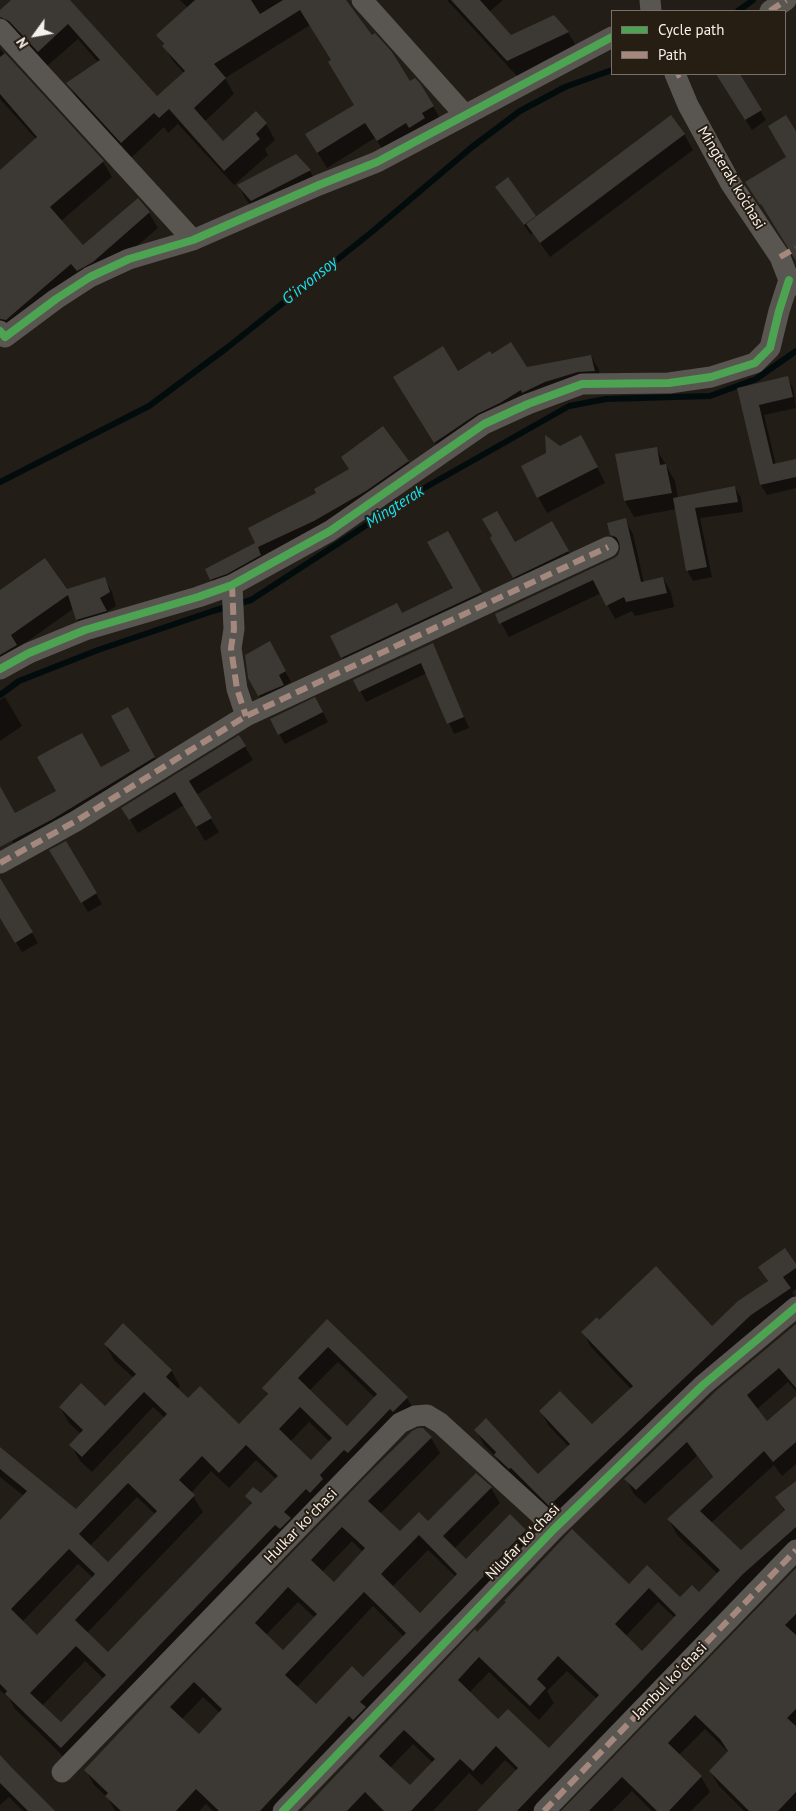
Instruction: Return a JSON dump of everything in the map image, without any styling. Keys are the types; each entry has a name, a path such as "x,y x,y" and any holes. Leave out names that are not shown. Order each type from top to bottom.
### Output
{"street":[{"path":"362,0 465,115"},
{"path":"771,10 786,0"},
{"path":"0,29 193,240"},
{"path":"2,336 90,278 129,259 193,240 377,162 611,38"},
{"name":"Mingterak ko‘chasi","path":"677,75 688,105 731,184 788,252 793,282"},
{"path":"0,669 28,653 85,630 198,597 233,592 330,531 484,424 528,404 582,384 678,382 711,377 755,363 770,348 779,311 793,282"},
{"path":"0,863 76,821 246,716 608,547"},
{"path":"233,592 234,629 231,648 237,689 246,716"},
{"name":"Nilufar koʻchasi","path":"283,1811 555,1528 703,1385 796,1307"},
{"name":"Hulkar koʻchasi","path":"62,1772 400,1424 415,1416 427,1415 440,1423 555,1528"},
{"name":"Jambul koʻchasi","path":"544,1811 796,1550"}],"building":[{"path":"11,0 70,0 157,96 185,71 162,46 164,44 156,35 195,0 251,0 260,14 283,0 346,0 372,35 375,33 392,52 410,81 415,78 420,83 434,106 422,113 425,118 409,128 406,123 377,141 365,123 317,153 305,134 354,105 328,62 331,60 300,10 214,64 226,78 194,108 223,141 256,111 267,123 256,134 260,139 224,171 169,109 159,118 154,113 121,143 66,83 100,60 68,24 38,52 9,21 0,17 0,10"},
{"path":"451,0 480,0 511,35 554,15 569,32 507,61"},
{"path":"5,53 104,161 50,207 83,245 138,198 150,212 93,262 77,271 71,264 6,320 0,319 0,170 37,137 0,94 0,57"},
{"path":"717,75 741,75 762,110 745,120"},
{"path":"671,115 685,134 540,243 526,224"},
{"path":"786,115 796,131 796,261 761,204 745,182 786,157 768,126"},
{"path":"296,154 311,170 251,201 237,185"},
{"path":"508,177 536,216 524,225 495,187"},
{"path":"511,342 527,367 591,355 595,371 578,372 545,382 522,393 521,390 477,414 434,443 393,377 443,346 458,371 490,351 492,354"},
{"path":"788,376 793,397 759,405 773,464 796,459 796,477 760,485 737,388"},
{"path":"383,426 409,461 366,491 314,521 258,547 261,555 227,574 210,580 205,569 255,543 248,528 316,493 314,489 349,469 341,457"},
{"path":"545,435 560,446 581,435 598,467 537,498 521,466 546,453"},
{"path":"657,447 660,465 666,464 672,493 624,501 615,454"},
{"path":"735,486 738,502 695,508 707,567 686,571 673,498"},
{"path":"497,511 515,542 552,521 569,551 513,578 490,538 492,536 482,519"},
{"path":"626,518 641,582 663,577 667,593 626,602 624,597 606,606 593,580 499,624 495,614 618,555 620,549 619,542 616,537 610,535 607,523"},
{"path":"448,531 482,592 341,658 330,636 397,603 402,613 453,588 427,542"},
{"path":"45,558 67,589 105,577 110,592 100,598 107,611 76,620 68,595 11,635 17,645 0,655 0,590"},
{"path":"270,641 286,671 279,675 284,685 258,696 248,678 245,655"},
{"path":"433,643 464,717 447,724 421,663 359,692 353,680"},
{"path":"315,697 323,712 278,735 270,719"},
{"path":"128,707 155,757 53,819 0,847 0,786 15,813 56,791 37,757 57,746 82,733 101,767 130,751 111,716"},
{"path":"239,735 246,746 189,781 212,818 196,827 175,792 129,820 121,808"},
{"path":"66,841 97,893 81,903 49,850"},
{"path":"0,878 33,932 15,943 0,918"},
{"path":"785,1248 796,1264 796,1268 783,1277 791,1288 751,1315 549,1506 511,1468 509,1469 494,1455 496,1452 474,1430 486,1418 538,1474 570,1444 539,1411 560,1391 592,1424 633,1386 581,1332 597,1317 599,1320 656,1266 712,1326 738,1301 768,1281 758,1267"},
{"path":"327,1319 408,1397 393,1412 390,1409 348,1453 344,1450 320,1475 323,1479 310,1493 306,1489 284,1512 291,1518 280,1529 275,1525 61,1748 5,1694 7,1691 0,1684 0,1520 27,1491 0,1469 0,1447 76,1509 167,1414 144,1392 82,1457 69,1445 83,1430 59,1407 81,1383 105,1406 136,1374 104,1344 123,1323 172,1370 166,1377 188,1398 200,1386 239,1424 268,1394 262,1388","holes":["328,1347 377,1394 347,1426 298,1378","300,1407 332,1438 311,1460 279,1429","246,1445 278,1476 261,1493 253,1487 245,1496 252,1503 108,1652 75,1620 195,1495 179,1480 202,1456 219,1473","128,1483 157,1511 108,1562 79,1534","69,1549 95,1574 37,1635 11,1609","76,1646 106,1675 61,1722 30,1693"]},
{"path":"796,1324 796,1388 779,1368 747,1395 767,1421 796,1396 796,1442 773,1462 764,1451 700,1511 741,1550 785,1510 775,1497 796,1481 796,1527 743,1574 517,1811 477,1811 518,1768 496,1746 473,1771 460,1759 411,1811 384,1811 365,1792 347,1811 302,1811 475,1629 477,1632 506,1602 504,1601 572,1529 629,1584 647,1565 680,1597 692,1585 699,1592 720,1570 667,1519 713,1477 687,1442 636,1490 624,1479 718,1389","holes":["649,1588 676,1615 642,1651 615,1624","558,1656 599,1695 549,1748 508,1709 498,1719 458,1680 479,1657 530,1706 546,1688 537,1679","404,1730 435,1759 410,1785 379,1756"]},
{"path":"423,1428 432,1437 368,1501 400,1531 419,1512 428,1521 476,1473 492,1487 443,1536 466,1559 510,1514 526,1530 484,1576 360,1702 366,1707 353,1720 349,1716 260,1811 219,1811 196,1789 176,1811 121,1811 105,1796 108,1793 84,1770 183,1665 412,1431","holes":["342,1527 365,1548 334,1582 311,1560","419,1535 457,1574 420,1613 381,1574","288,1587 317,1614 283,1650 255,1623","364,1592 406,1633 363,1677 352,1666 316,1704 285,1675","194,1682 222,1709 199,1734 170,1707"]},
{"path":"796,1568 796,1614 785,1625 796,1635 796,1709 787,1718 796,1726 796,1792 778,1811 749,1811 709,1771 728,1751 720,1739 695,1715 668,1743 702,1776 669,1811 657,1811 622,1777 589,1811 561,1811"},
{"path":"0,1755 55,1811 28,1811 0,1783"}],"waterway":[{"name":"G‘irvonsoy","path":"739,10 753,0"},
{"name":"G‘irvonsoy","path":"0,482 149,406 228,347 373,231 472,147 520,111 565,87 611,70"},
{"name":"Mingterak","path":"0,695 19,681 98,650 251,600 419,491 569,406 606,399 710,396 756,379 796,351"}],"marked path":[{"path":"771,10 786,0"},
{"path":"780,257 796,248"},
{"path":"0,863 76,821 246,716 608,547"},
{"path":"232,585 234,629 231,648 237,689 246,716"},
{"path":"544,1811 796,1550"}],"cycle path":[{"path":"0,331 5,337 56,299 90,277 129,259 193,240 377,162 611,38"},
{"path":"0,669 29,653 85,630 198,597 232,585 330,531 484,424 528,404 582,384 669,383 711,377 755,363 770,348 789,280"},
{"path":"283,1811 555,1528 703,1385 796,1307"}]}
